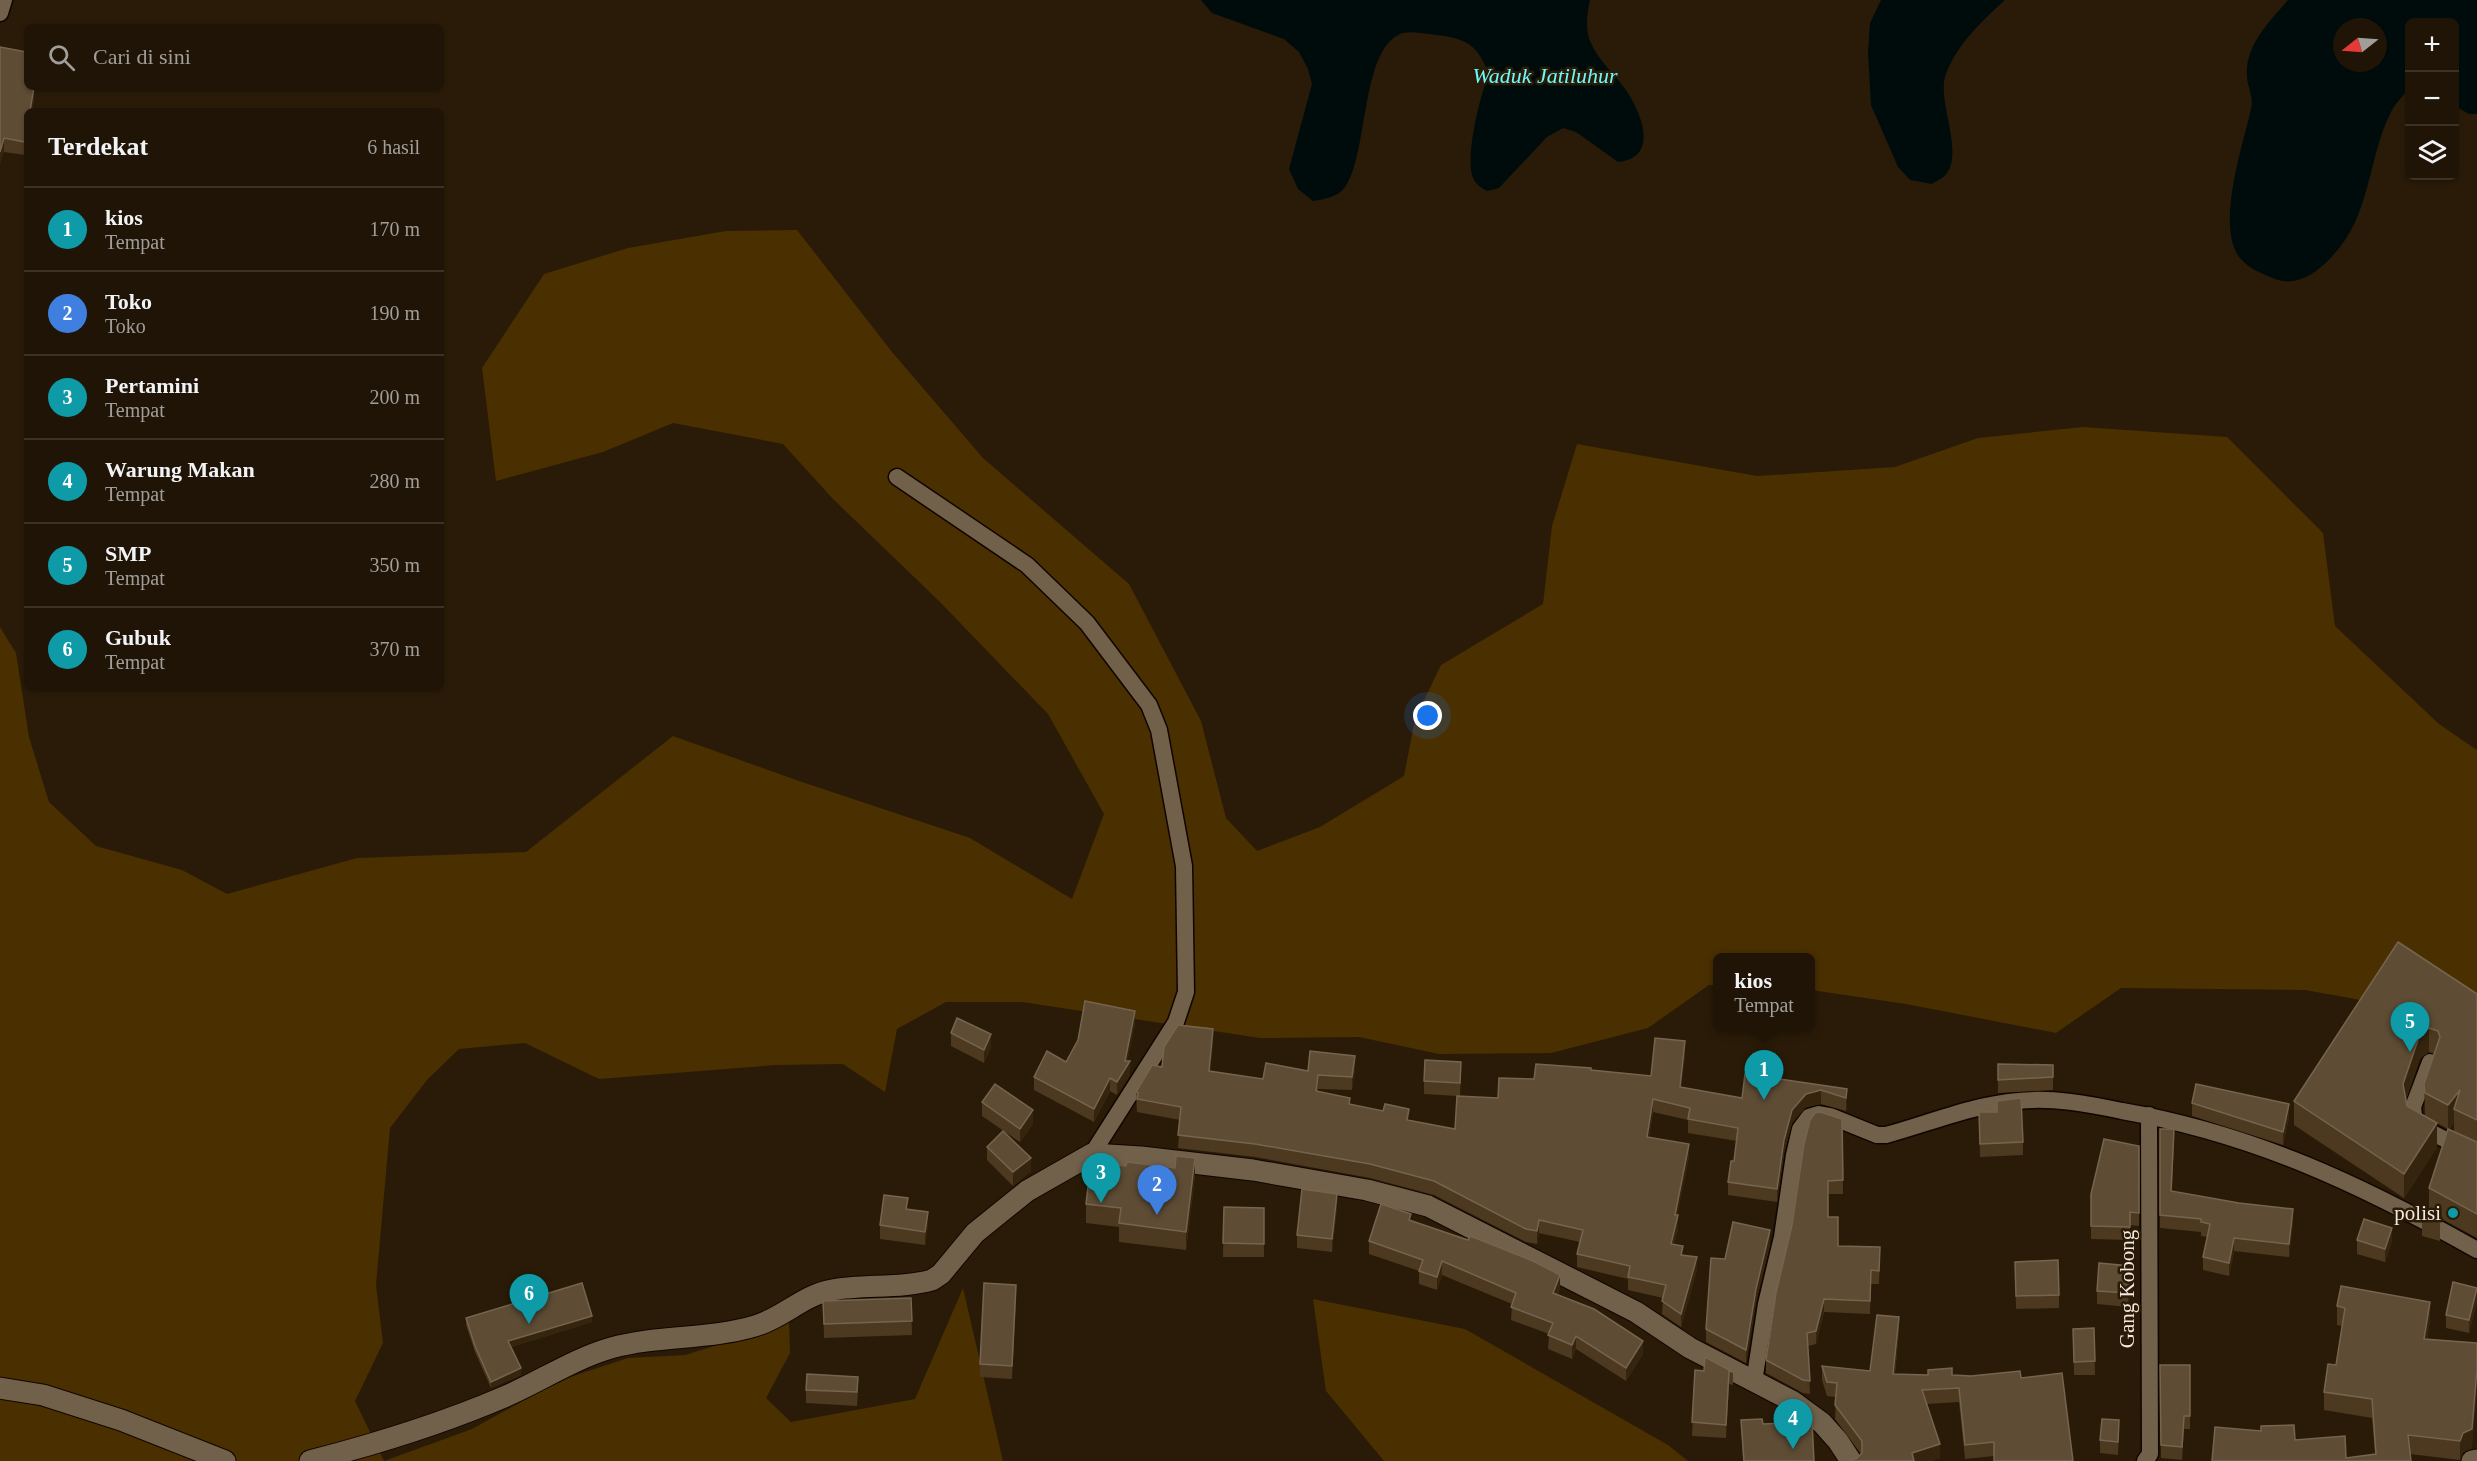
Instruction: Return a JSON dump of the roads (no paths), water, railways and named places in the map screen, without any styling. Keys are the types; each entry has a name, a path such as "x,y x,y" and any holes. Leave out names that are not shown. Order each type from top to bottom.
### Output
{"street":[{"path":"0,13 3,0"},
{"path":"310,1461 438,1423 507,1395 573,1361 610,1349 643,1340 715,1334 755,1326 771,1320 812,1295 831,1290 932,1280 941,1274 975,1233 1027,1191 1092,1154 1176,1022 1186,992 1184,866 1159,730 1149,705 1087,623 1027,565 897,477"},
{"path":"2430,1062 2413,1107 2415,1124 2477,1156"},
{"path":"1754,1382 1766,1304 1782,1237 1800,1129 1809,1117 1819,1114 1830,1116 1877,1135 1886,1135 1963,1110 2020,1100 2084,1104 2149,1115 2253,1144 2324,1171 2399,1206 2477,1250"},
{"name":"Gang Kobong","path":"2145,1461 2150,1454 2149,1115"},
{"path":"1092,1154 1142,1157 1294,1176 1367,1190 1428,1206 1636,1312 1690,1348 1792,1401 1822,1423 1851,1461"},
{"path":"0,1388 43,1395 121,1420 225,1461"},
{"path":"2472,1461 2477,1460"}],"water":[{"name":"Waduk Jatiluhur","path":"1201,0 1590,0 1587,31 1590,41 1634,103 1642,124 1643,145 1639,153 1631,159 1618,162 1576,132 1563,128 1547,137 1499,188 1487,191 1474,180 1471,168 1471,148 1475,125 1487,77 1483,60 1473,47 1461,40 1445,36 1403,33 1389,42 1379,58 1372,79 1353,171 1345,187 1335,195 1313,201 1298,189 1289,169 1312,84 1308,69 1299,52 1284,39 1212,13"},
{"path":"1881,0 2005,0 1962,45 1945,77 1945,99 1952,140 1951,164 1946,175 1932,184 1910,180 1898,167 1871,105 1868,53 1870,23"},
{"path":"2288,0 2477,0 2477,114 2469,114 2459,108 2459,18 2405,18 2405,92 2393,109 2384,129 2358,216 2334,254 2312,274 2294,281 2275,279 2244,262 2233,244 2230,227 2233,185 2252,105 2247,66 2249,55 2266,26"}],"place":[{"name":"SMP","path":"2410,1052"},
{"name":"kios","path":"1764,1100"},
{"name":"Pertamini","path":"1101,1203"},
{"name":"polisi","path":"2453,1213"},
{"name":"Toko","path":"1157,1215"},
{"name":"Gubuk","path":"529,1324"},
{"name":"Warung Makan","path":"1793,1449"}]}
